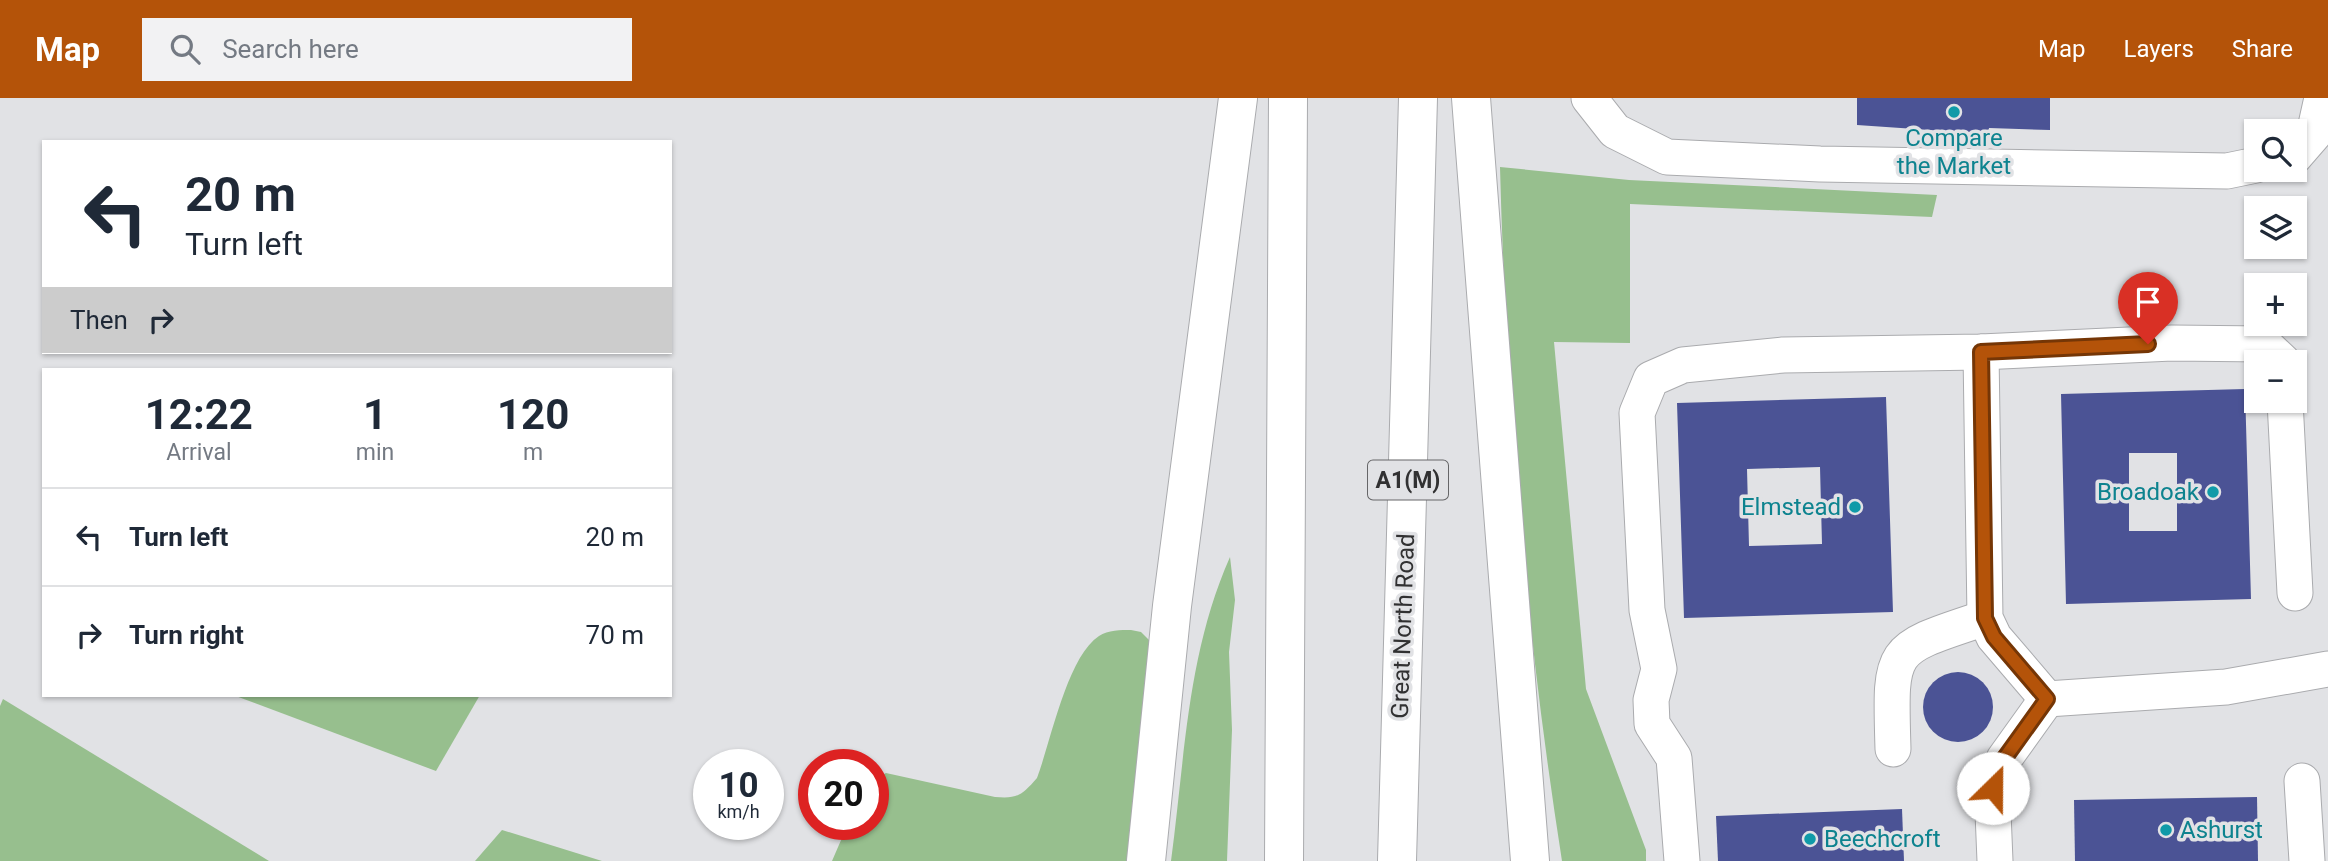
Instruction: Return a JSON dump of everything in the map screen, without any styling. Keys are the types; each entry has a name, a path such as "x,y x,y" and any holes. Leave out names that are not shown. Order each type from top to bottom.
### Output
{"highway":[{"path":"1146,861 1172,606 1238,98"},
{"path":"1284,861 1288,98"},
{"name":"Great North Road","path":"1397,861 1418,98"},
{"path":"1471,98 1530,861"}],"lane":[{"path":"1589,98 1615,131 1667,157 1820,164 2214,170 2244,166"},
{"path":"2307,142 2314,134 2322,98"},
{"path":"1682,861 1674,758 1652,724 1651,700 1659,669 1647,610 1637,414 1651,379 1683,365 1783,355 1981,352 2172,343 2264,344 2270,350"},
{"path":"1981,352 1985,618 1994,637 2047,699"},
{"path":"2286,413 2295,593"},
{"path":"1893,749 1891,681 1905,650 1924,639 1985,618"},
{"path":"2047,699 2226,687 2328,669"},
{"path":"1995,861 1993,788 2004,759 2047,699"},
{"path":"2302,781 2307,861"}],"green space":[{"path":"1500,167 1629,180 1937,195 1932,217 1630,204 1630,343 1554,342 1586,689 1646,850 1646,861 1562,861 1538,689 1520,515 1507,341"},
{"path":"1230,557 1235,600 1229,652 1232,730 1227,861 1171,861 1196,668 1216,594"},
{"path":"1115,631 1141,632 1149,640 1150,678 1128,861 832,861 841,840 889,840 889,774 995,797 1009,797 1023,792 1037,778 1061,701 1078,662 1099,636"},
{"path":"238,697 479,697 436,771"},
{"path":"3,699 269,861 0,861 0,706"},
{"path":"502,830 602,861 475,861"}],"building":[{"name":"Compare the Market","path":"1857,98 2050,98 2050,130 1989,128 1988,134 1857,125"},
{"name":"Broadoak","path":"2244,389 2251,599 2066,604 2061,394","holes":["2129,453 2177,453 2177,531 2129,531"]},
{"name":"Elmstead","path":"1886,397 1893,612 1684,618 1677,403","holes":["1820,467 1822,544 1749,546 1747,469"]},
{"path":"1958,672 1977,678 1987,688 1993,707 1987,726 1977,736 1958,742 1939,736 1929,726 1923,707 1929,688 1939,678"},
{"name":"Ashurst","path":"2257,797 2258,861 2075,861 2074,800"},
{"name":"Beechcroft","path":"1902,809 1904,861 1718,861 1716,816"}],"place":[{"name":"Compare the Market","path":"1954,112"},
{"name":"Broadoak","path":"2213,492"},
{"name":"Elmstead","path":"1855,507"},
{"name":"Ashurst","path":"2166,830"},
{"name":"Beechcroft","path":"1810,839"}],"route":[{"path":"1993,788 2004,759 2047,699 1994,637 1985,618 1981,499 1981,352 2148,344"}]}
